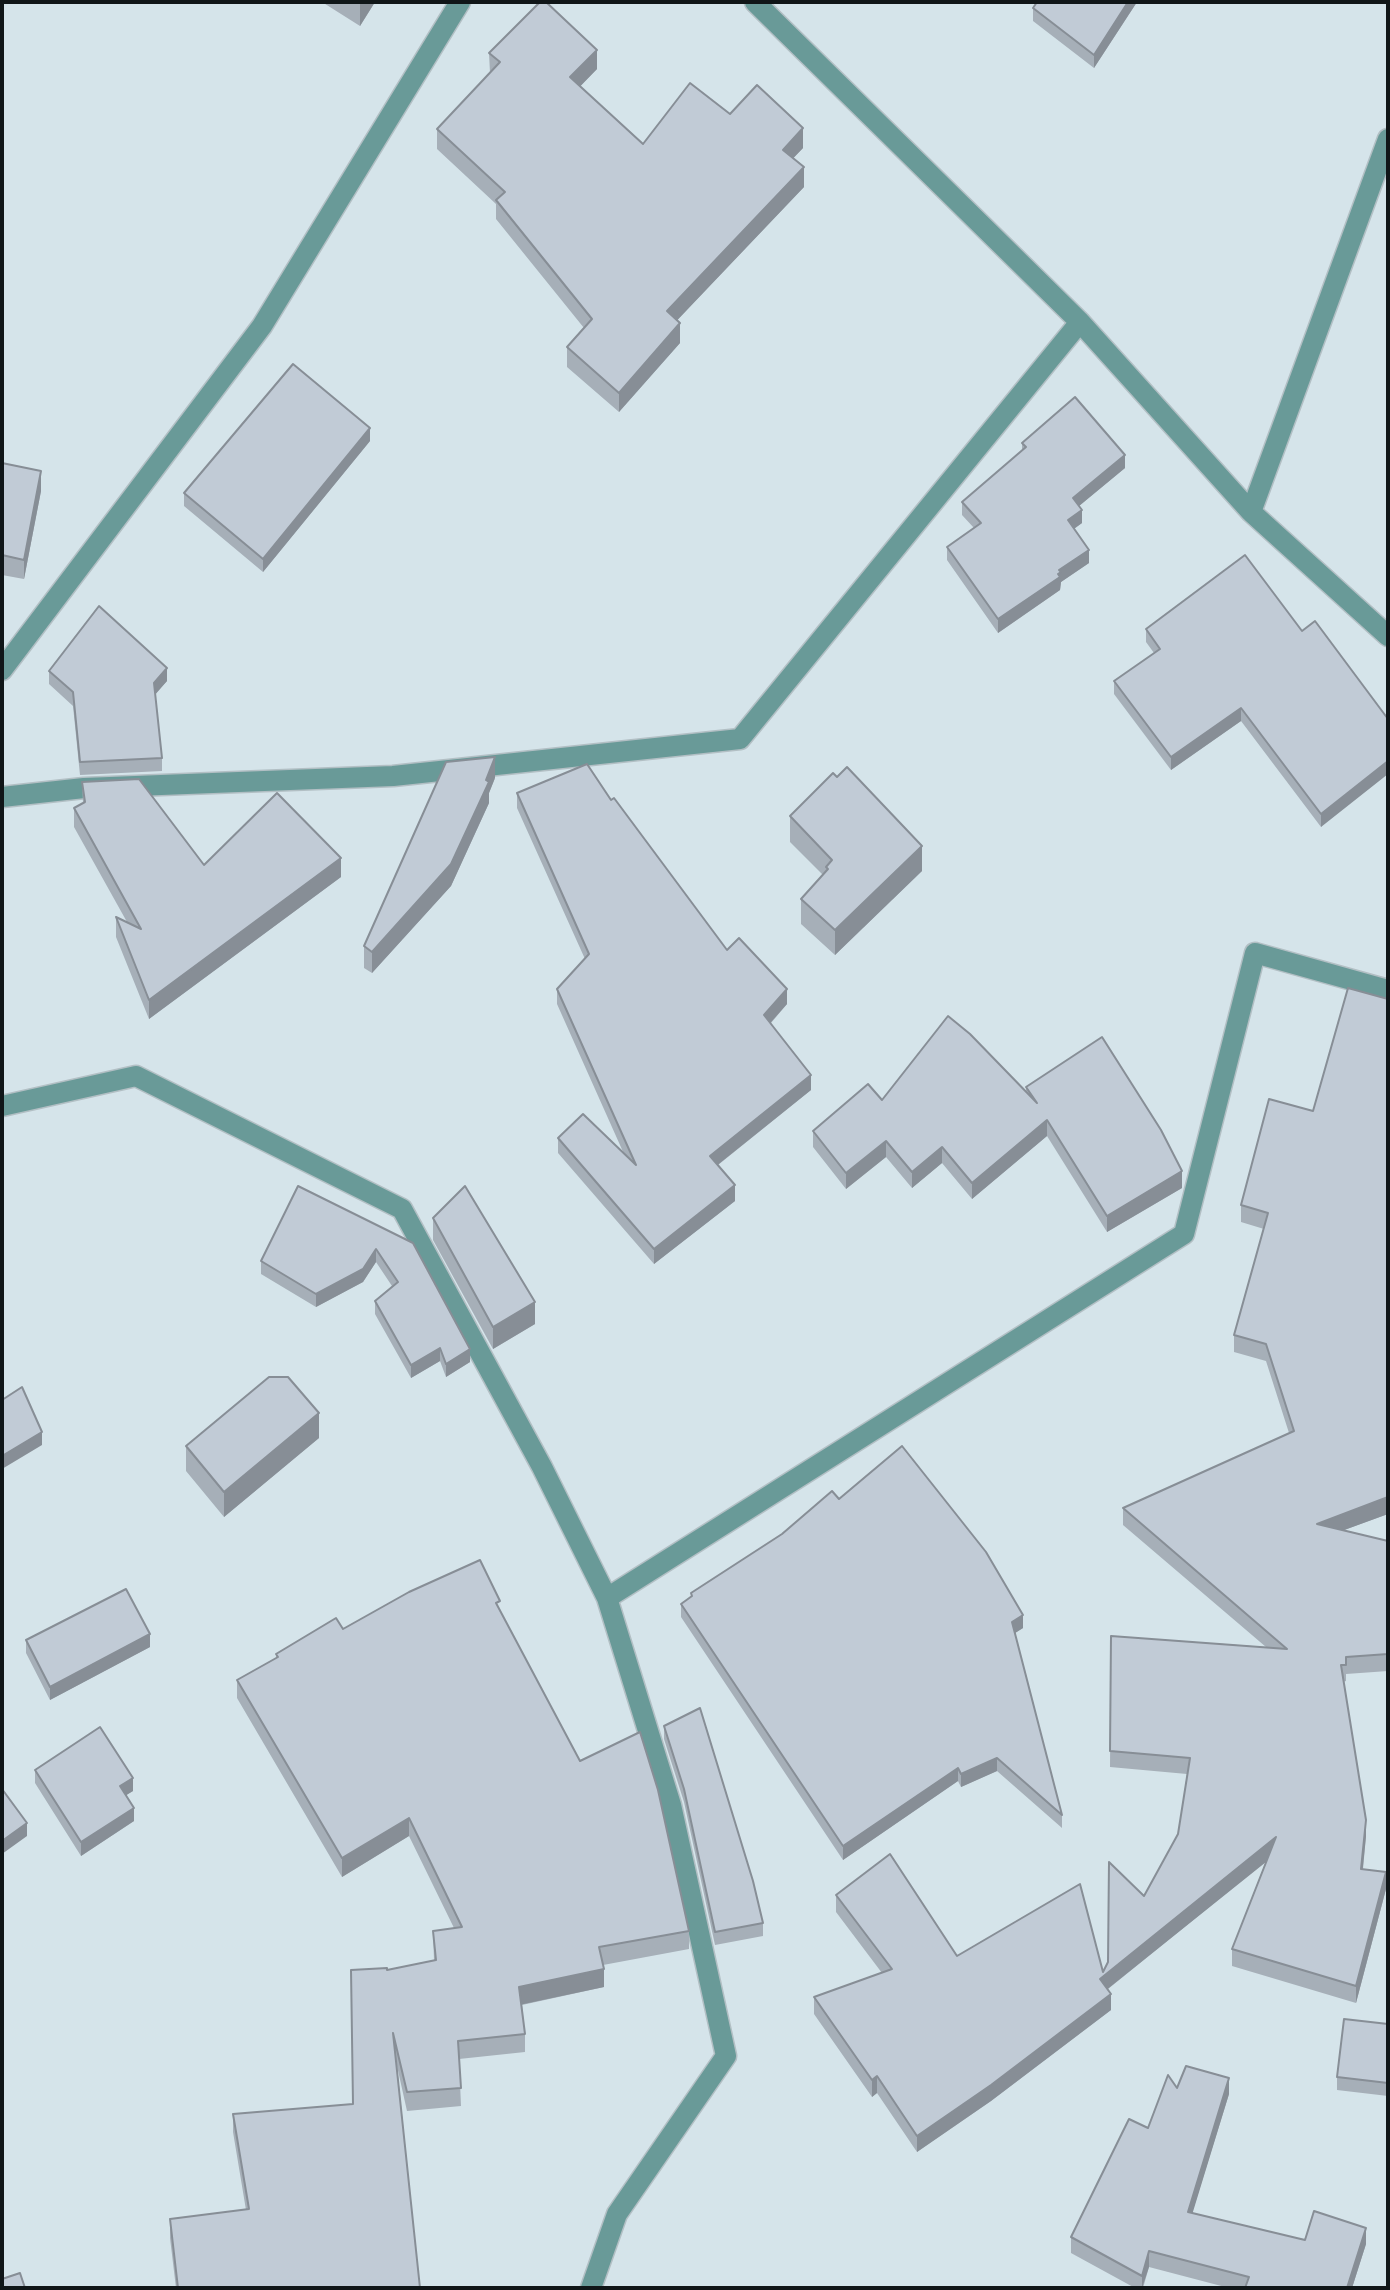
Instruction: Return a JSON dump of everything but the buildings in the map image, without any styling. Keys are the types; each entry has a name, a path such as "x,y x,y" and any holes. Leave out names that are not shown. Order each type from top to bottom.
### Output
{"street":[{"path":"2,670 262,326 460,2"},
{"path":"755,2 1080,322 1251,512 1388,636"},
{"path":"1251,512 1388,139"},
{"path":"2,797 84,788 393,776 740,739 1080,322"},
{"path":"607,1598 1184,1234 1255,953 1388,990"},
{"path":"2,1106 136,1076 402,1209 542,1467 607,1598 671,1805 726,2056 617,2214 591,2288"}]}
